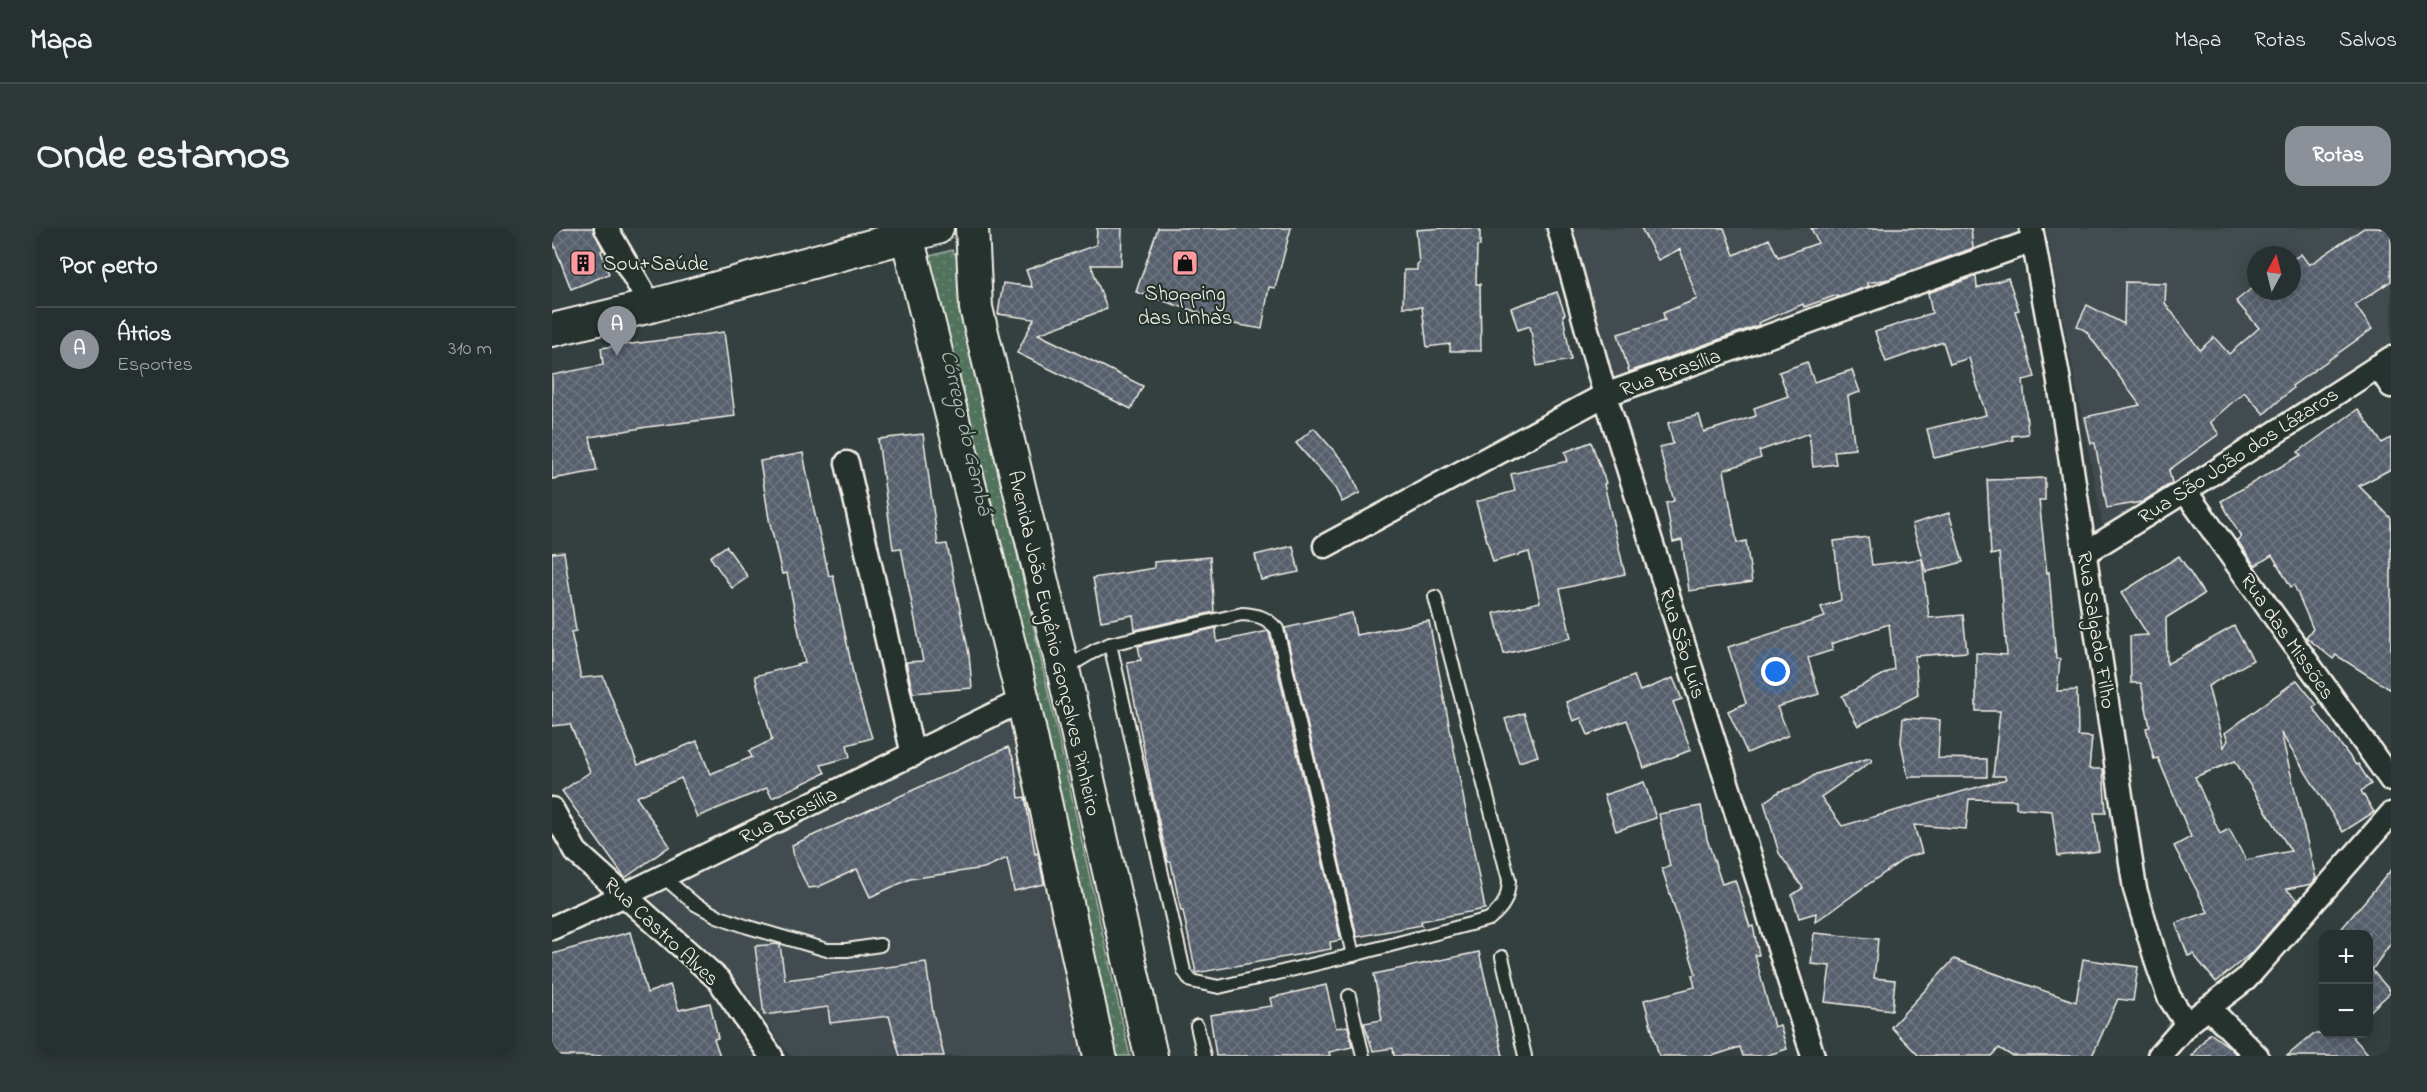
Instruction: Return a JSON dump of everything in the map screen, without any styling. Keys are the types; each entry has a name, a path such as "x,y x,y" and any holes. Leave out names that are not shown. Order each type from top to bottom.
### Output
{"street":[{"path":"606,228 651,306"},
{"path":"552,330 651,306 937,228"},
{"name":"Avenida João Eugênio Gonçalves Pinheiro","path":"972,228 976,308 1063,669 1151,1056"},
{"name":"Rua São Luís","path":"1559,228 1605,395 1813,1056"},
{"name":"Rua Brasília","path":"1325,546 1605,395 2032,235"},
{"name":"Rua Salgado Filho","path":"2032,235 2058,376 2135,889 2169,996 2187,1024"},
{"path":"907,236 1023,700 1100,1056"},
{"path":"2384,362 2391,387"},
{"name":"Rua São João dos Lázaros","path":"2085,553 2384,362"},
{"path":"847,463 912,754"},
{"name":"Rua das Missões","path":"2185,491 2391,780"},
{"name":"Rua Brasília","path":"552,928 625,895 1023,700"},
{"name":"Rua Castro Alves","path":"552,809 576,852 719,980 771,1056"},
{"path":"2159,1056 2187,1024 2246,979 2391,814"},
{"path":"2209,1008 2257,1056"}],"lane":[{"path":"1110,644 1184,971 1191,981 1219,987 1353,955 1489,918 1499,911 1508,899 1509,880 1436,597"},
{"path":"1063,669 1110,644 1242,614 1259,615 1268,619 1277,629 1353,955"},
{"path":"662,876 695,904 717,916 748,927 827,950 847,950 880,945"},
{"path":"1502,957 1525,1056"},
{"path":"1349,996 1363,1056"},
{"path":"1197,1026 1204,1056"}],"shaded area":[{"path":"1572,228 2017,228 2020,238 1614,385"},
{"path":"2046,228 2391,228 2391,344 2103,527"},
{"path":"1014,718 1090,1056 790,1056 737,980 649,898"}],"green space":[{"path":"952,250 959,260 987,420 1130,1056 1106,1056 919,259"}],"building":[{"name":"Sou+Saúde","path":"565,228 593,228 603,250 601,251 609,274 571,289 552,239 552,233"},
{"path":"1097,228 1122,228 1121,265 1091,265 1107,309 1038,334 1143,386 1131,409 1017,353 1034,319 998,314 1003,283 1032,287 1026,270 1096,245"},
{"path":"1158,228 1291,228 1275,288 1269,287 1262,329 1234,324 1136,292"},
{"path":"1480,228 1476,284 1480,284 1481,351 1450,351 1450,344 1427,347 1422,307 1403,307 1404,270 1417,270 1419,263 1416,230"},
{"path":"1641,228 1724,228 1734,255 1769,239 1778,257 1818,243 1811,228 1971,228 1973,248 1889,279 1867,283 1869,286 1837,297 1837,295 1804,307 1803,304 1758,323 1759,325 1629,372 1618,334 1665,320 1663,313 1697,299 1680,249 1658,260"},
{"path":"2364,228 2391,228 2391,281 2355,305 2372,329 2292,386 2293,388 2264,414 2244,392 2210,422 2219,434 2169,470 2172,483 2142,502 2107,508 2095,443 2091,443 2085,417 2140,405 2086,331 2077,326 2087,305 2124,324 2125,282 2166,283 2165,303 2200,350 2214,337 2229,354 2259,328 2236,301 2247,292 2247,300 2301,300 2301,254 2309,265"},
{"path":"1976,276 1977,288 2008,278 2019,310 2015,311 2035,377 2023,380 2028,434 2012,436 2013,440 1934,458 1927,429 1986,415 1969,358 1950,364 1943,342 1886,362 1875,332 1932,313 1928,293"},
{"path":"1557,292 1565,314 1563,315 1571,360 1537,366 1530,326 1518,330 1511,308"},
{"path":"724,332 735,416 590,437 597,471 552,479 552,375 603,365 601,348"},
{"path":"1807,362 1814,382 1852,370 1860,392 1848,396 1855,449 1834,451 1836,464 1813,467 1809,433 1759,451 1761,458 1724,470 1737,543 1746,541 1752,582 1689,591 1682,540 1673,542 1666,503 1674,501 1659,447 1673,444 1668,423 1699,415 1704,432 1756,416 1754,408 1788,396 1779,372"},
{"path":"2358,409 2382,443 2391,438 2391,469 2359,486 2391,518 2391,690 2336,655 2333,659 2306,637 2313,629 2294,585 2291,587 2272,555 2255,566 2237,540 2241,537 2221,501 2301,455 2298,452"},
{"path":"1314,428 1348,467 1360,493 1342,502 1335,488 1296,443"},
{"path":"923,434 938,545 947,544 969,654 972,688 913,693 906,662 923,661 901,548 893,549 878,439"},
{"path":"1591,442 1606,483 1604,484 1625,574 1560,589 1571,638 1504,654 1494,613 1540,602 1529,552 1493,562 1476,502 1515,491 1511,474 1568,461 1565,452"},
{"path":"803,453 829,576 833,575 855,683 872,738 847,745 850,757 821,765 825,773 772,798 767,788 697,817 681,778 636,797 670,846 625,878 562,791 590,772 570,724 552,726 552,553 564,552 576,631 571,632 581,678 603,676 638,765 697,741 710,774 752,757 749,751 772,740 755,676 805,663 787,573 782,574 769,519 760,461"},
{"path":"2045,478 2045,500 2039,500 2047,573 2049,572 2056,659 2060,659 2057,691 2077,690 2078,736 2092,737 2089,769 2103,769 2106,813 2094,813 2099,851 2058,856 2052,811 2016,808 2016,800 1969,799 1966,829 1914,825 1922,853 1907,857 1815,922 1816,913 1799,918 1792,895 1803,888 1779,853 1764,802 1780,791 1800,785 1816,774 1870,758 1872,761 1821,797 1842,826 2006,779 2005,776 1993,776 2000,711 1976,711 1976,653 2007,655 1999,553 1991,555 1987,480"},
{"path":"1949,513 1963,562 1926,572 1912,524"},
{"path":"1868,537 1872,565 1922,559 1929,618 1963,615 1967,652 1915,656 1918,695 1858,726 1842,696 1894,669 1889,624 1831,644 1833,650 1808,658 1819,694 1777,707 1789,735 1747,753 1728,711 1746,703 1728,647 1825,617 1821,607 1841,600 1834,541"},
{"path":"726,546 748,577 732,588 710,557"},
{"path":"1293,546 1299,572 1261,580 1255,555"},
{"path":"2179,556 2204,594 2166,618 2167,664 2234,626 2253,660 2208,686 2224,747 2228,740 2225,733 2297,680 2317,705 2313,708 2371,784 2361,791 2374,812 2343,832 2281,733 2316,878 2312,884 2286,889 2298,900 2251,953 2216,982 2193,954 2188,956 2176,923 2208,912 2174,846 2191,837 2158,758 2154,759 2146,728 2150,727 2141,683 2131,683 2130,636 2148,635 2121,593","holes":["2235,761 2291,851 2246,860 2229,829 2220,834 2195,777"]},
{"path":"1210,557 1214,612 1135,630 1133,615 1101,621 1093,578 1154,568 1154,562"},
{"path":"1352,613 1356,635 1429,621 1485,909 1421,921 1422,925 1357,937 1285,628"},
{"path":"1216,628 1217,642 1268,631 1269,633 1341,940 1330,942 1331,949 1196,973 1183,911 1181,911 1171,862 1168,862 1152,791 1127,662 1141,660 1138,646"},
{"path":"1634,676 1640,691 1673,678 1682,699 1673,702 1691,750 1644,768 1627,720 1588,735 1581,718 1573,721 1566,702"},
{"path":"1524,713 1538,756 1519,762 1505,719"},
{"path":"1903,718 1940,720 1938,758 1987,759 1987,777 1908,777 1901,742"},
{"path":"1008,747 1014,760 1019,798 1025,797 1035,854 1038,853 1044,884 1014,891 1007,858 984,868 910,879 870,897 857,869 818,887 808,888 794,858 792,845"},
{"path":"1644,782 1656,818 1616,831 1604,795"},
{"path":"1701,806 1707,839 1722,884 1735,880 1750,927 1753,926 1759,955 1755,955 1774,1027 1780,1025 1787,1049 1765,1056 1743,1056 1740,1047 1712,1056 1659,1056 1644,1000 1695,987 1692,975 1696,974 1662,869 1670,866 1659,814"},
{"path":"2391,870 2391,943 2373,969 2373,930 2340,930"},
{"path":"630,932 647,993 670,985 679,1010 710,1003 718,1038 714,1039 720,1056 552,1056 552,954"},
{"path":"1814,933 1878,939 1874,978 1895,980 1892,1010 1825,1002 1830,966 1811,964"},
{"path":"780,945 785,980 926,962 933,1013 944,1056 900,1056 889,1016 830,1023 828,1007 764,1015 755,946"},
{"path":"1479,952 1503,1056 1394,1056 1393,1048 1373,1051 1364,1023 1382,1020 1374,974"},
{"path":"1954,959 2076,1002 2083,959 2138,967 2133,1001 2118,999 2092,1056 2012,1056 1999,1048 1992,1056 1919,1056 1891,1027"},
{"path":"2373,971 2391,992 2373,1008"},
{"path":"1326,985 1336,1028 1348,1026 1352,1047 1329,1052 1330,1056 1216,1056 1210,1015 1272,1006 1270,998"},
{"path":"2210,1033 2229,1047 2238,1056 2191,1056"},
{"path":"2313,1034 2319,1034 2319,1038 2354,1038 2370,1056 2287,1056"}],"place":[{"name":"Sou+Saúde","path":"583,263"},
{"name":"Shopping das Unhas","path":"1185,263"},
{"name":"Átrios","path":"617,356"}],"water label":[{"name":"Córrego do Gambá","path":"968,432"}]}
